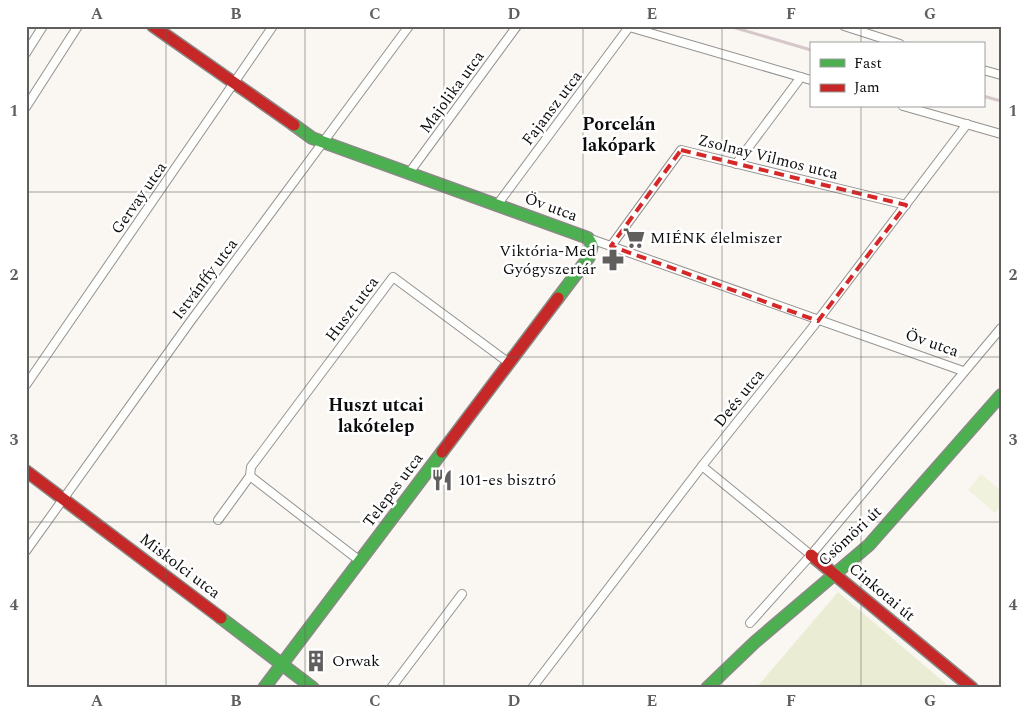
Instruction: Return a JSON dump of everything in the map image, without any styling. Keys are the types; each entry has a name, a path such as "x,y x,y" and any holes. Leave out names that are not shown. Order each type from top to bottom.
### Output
{"street":[{"path":"26,53 43,26"},
{"path":"26,106 78,26"},
{"name":"Öv utca","path":"153,26 312,138 818,321 963,371"},
{"name":"Gervay utca","path":"26,385 273,26"},
{"name":"Istvánffy utca","path":"26,550 190,322 410,26"},
{"name":"Majolika utca","path":"409,173 517,26"},
{"path":"844,26 894,42"},
{"path":"628,27 810,80"},
{"name":"Fajansz utca","path":"497,205 628,27"},
{"path":"984,70 1001,75"},
{"path":"736,164 801,77"},
{"path":"910,108 1001,134"},
{"name":"Deés utca","path":"532,688 702,466 818,321 967,124"},
{"name":"Zsolnay Vilmos utca","path":"611,246 681,150 906,205"},
{"name":"Telepes utca","path":"264,688 589,257 592,251 588,238"},
{"name":"Huszt utca","path":"218,520 250,476 251,467 393,277 509,363"},
{"name":"Csömöri út","path":"750,623 811,555 963,371 1001,328"},
{"name":"Csömöri út","path":"707,688 755,642 863,550 887,526 1001,395"},
{"name":"Cinkotai út","path":"702,466 972,688"},
{"name":"Miskolci utca","path":"26,471 313,688"},
{"path":"250,476 360,561"},
{"path":"391,688 462,594"}],"highlighted area":[{"path":"681,150 906,205 818,321 611,246"}],"green space":[{"path":"981,474 1001,491 1001,507 995,513 968,490"},
{"path":"838,592 951,688 756,688"}],"railway":[{"path":"729,26 810,50"},
{"path":"984,96 1001,101"}],"traffic: fast":[{"path":"294,125 312,138 588,238 592,245 589,257 558,298"},
{"path":"707,688 755,642 869,545 1001,395"},
{"path":"264,688 442,452"},
{"path":"221,618 313,688"}],"traffic: jam":[{"path":"153,26 294,125"},
{"path":"442,452 558,298"},
{"path":"26,471 221,618"},
{"path":"811,555 972,688"}],"place":[{"name":"MIÉNK élelmiszer","path":"634,238"},
{"name":"Viktória-Med Gyógyszertár","path":"613,260"},
{"name":"101-es bisztró","path":"442,480"},
{"name":"Orwak","path":"316,661"}],"district":[{"name":"Porcelán lakópark","path":"619,134"},
{"name":"Huszt utcai lakótelep","path":"376,415"}]}
